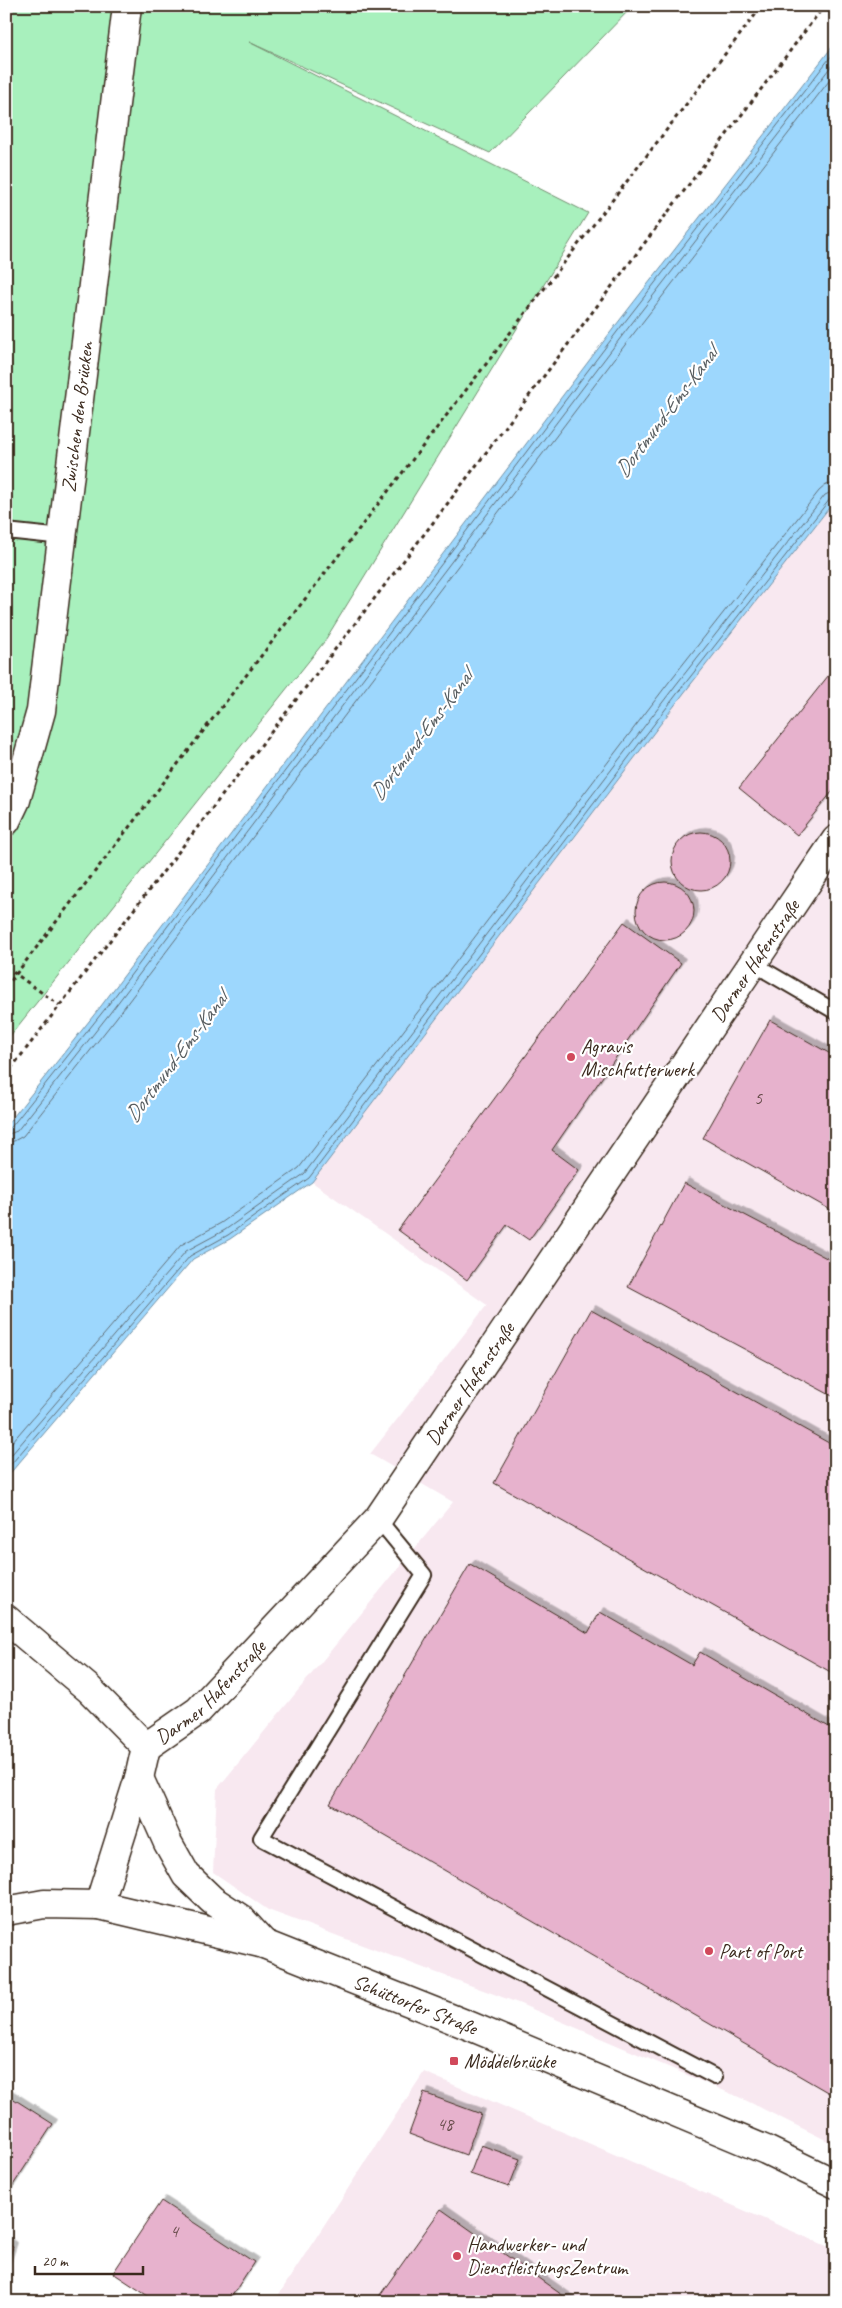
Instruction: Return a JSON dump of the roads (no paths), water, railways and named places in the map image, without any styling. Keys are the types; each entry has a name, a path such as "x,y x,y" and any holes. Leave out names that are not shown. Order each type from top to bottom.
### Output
{"street":[{"name":"Zwischen den Brücken","path":"6,821 16,800 41,711 127,6"},
{"name":"Darmer Hafenstraße","path":"99,1905 139,1778 146,1747 198,1711 378,1519 836,840"},
{"path":"8,1621 89,1690 146,1747"},
{"path":"139,1778 186,1875 212,1900 240,1919 264,1944"},
{"name":"Schüttorfer Straße","path":"6,1911 44,1904 99,1905 264,1944 488,2034 766,2150 836,2184"}],"lane":[{"path":"6,531 63,537"},
{"path":"752,963 836,1012"},
{"path":"378,1519 424,1575 261,1838 715,2077"}],"water":[{"name":"Dortmund-Ems-Kanal","path":"836,42 836,499 684,693 312,1182 230,1239 193,1259 6,1478 6,1126 101,1006 616,325"}],"place":[{"name":"Agravis Mischfutterwerk","path":"571,1057"},
{"name":"Part of Port","path":"709,1951"},
{"name":"Möddelbrücke","path":"454,2061"},
{"name":"Handwerker- und DienstleistungsZentrum","path":"457,2256"}]}
